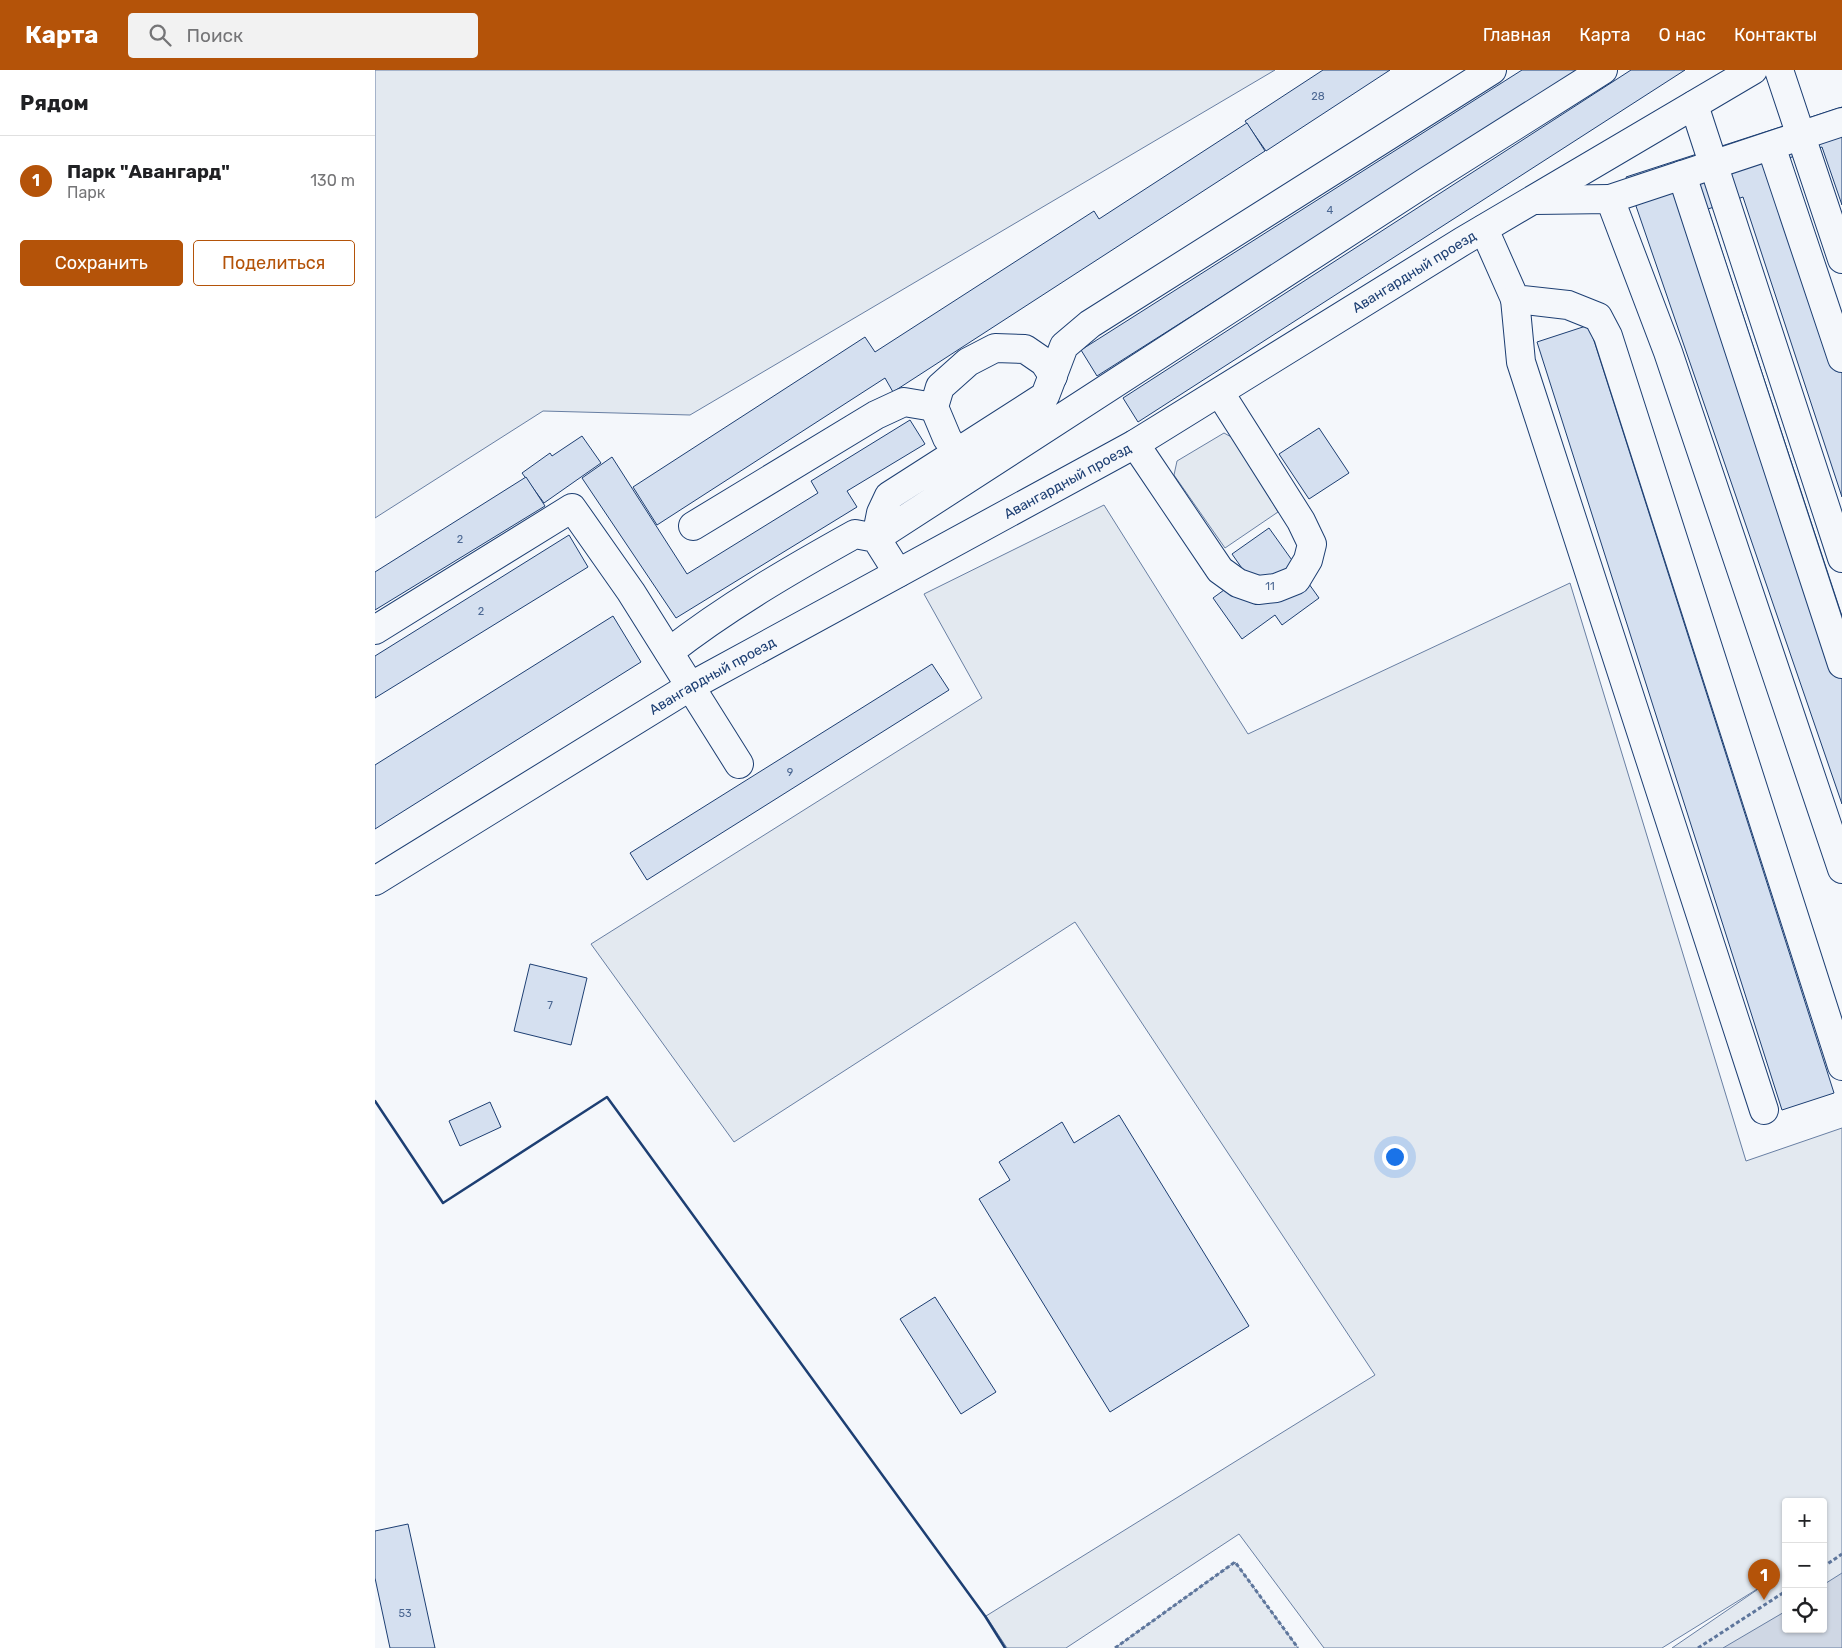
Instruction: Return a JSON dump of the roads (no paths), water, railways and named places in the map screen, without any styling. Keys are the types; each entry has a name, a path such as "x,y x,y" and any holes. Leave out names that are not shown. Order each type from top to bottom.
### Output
{"street":[{"path":"898,573 876,538 881,513 889,496 1045,396 1064,346 1090,324 1491,70"},
{"path":"669,652 699,628 847,538 855,534 876,538 1432,178 1603,70"},
{"name":"Авангардный проезд","path":"375,881 691,686 1135,444 1484,229 1753,70"},
{"path":"1779,70 1842,259"},
{"path":"1694,105 1842,558"},
{"path":"1533,200 1610,199 1842,122"},
{"path":"1771,146 1842,358"},
{"path":"1681,175 1842,664"},
{"path":"1610,199 1668,352 1842,869"},
{"path":"1484,229 1515,299 1521,362 1764,1110"},
{"path":"1515,299 1568,305 1576,308 1598,317 1608,336 1842,1066"},
{"path":"957,452 947,438 934,407 941,387 968,362 995,348 1025,349 1044,362 1053,376"},
{"path":"1135,444 1220,570 1238,583 1258,590 1276,588 1295,580 1308,560 1312,544 1301,522 1220,392"},
{"path":"693,526 876,415 904,402 934,407"},
{"path":"375,630 572,508 631,592 739,764"}],"place":[{"name":"Парк \"Авангард\"","path":"1764,1600"}]}
